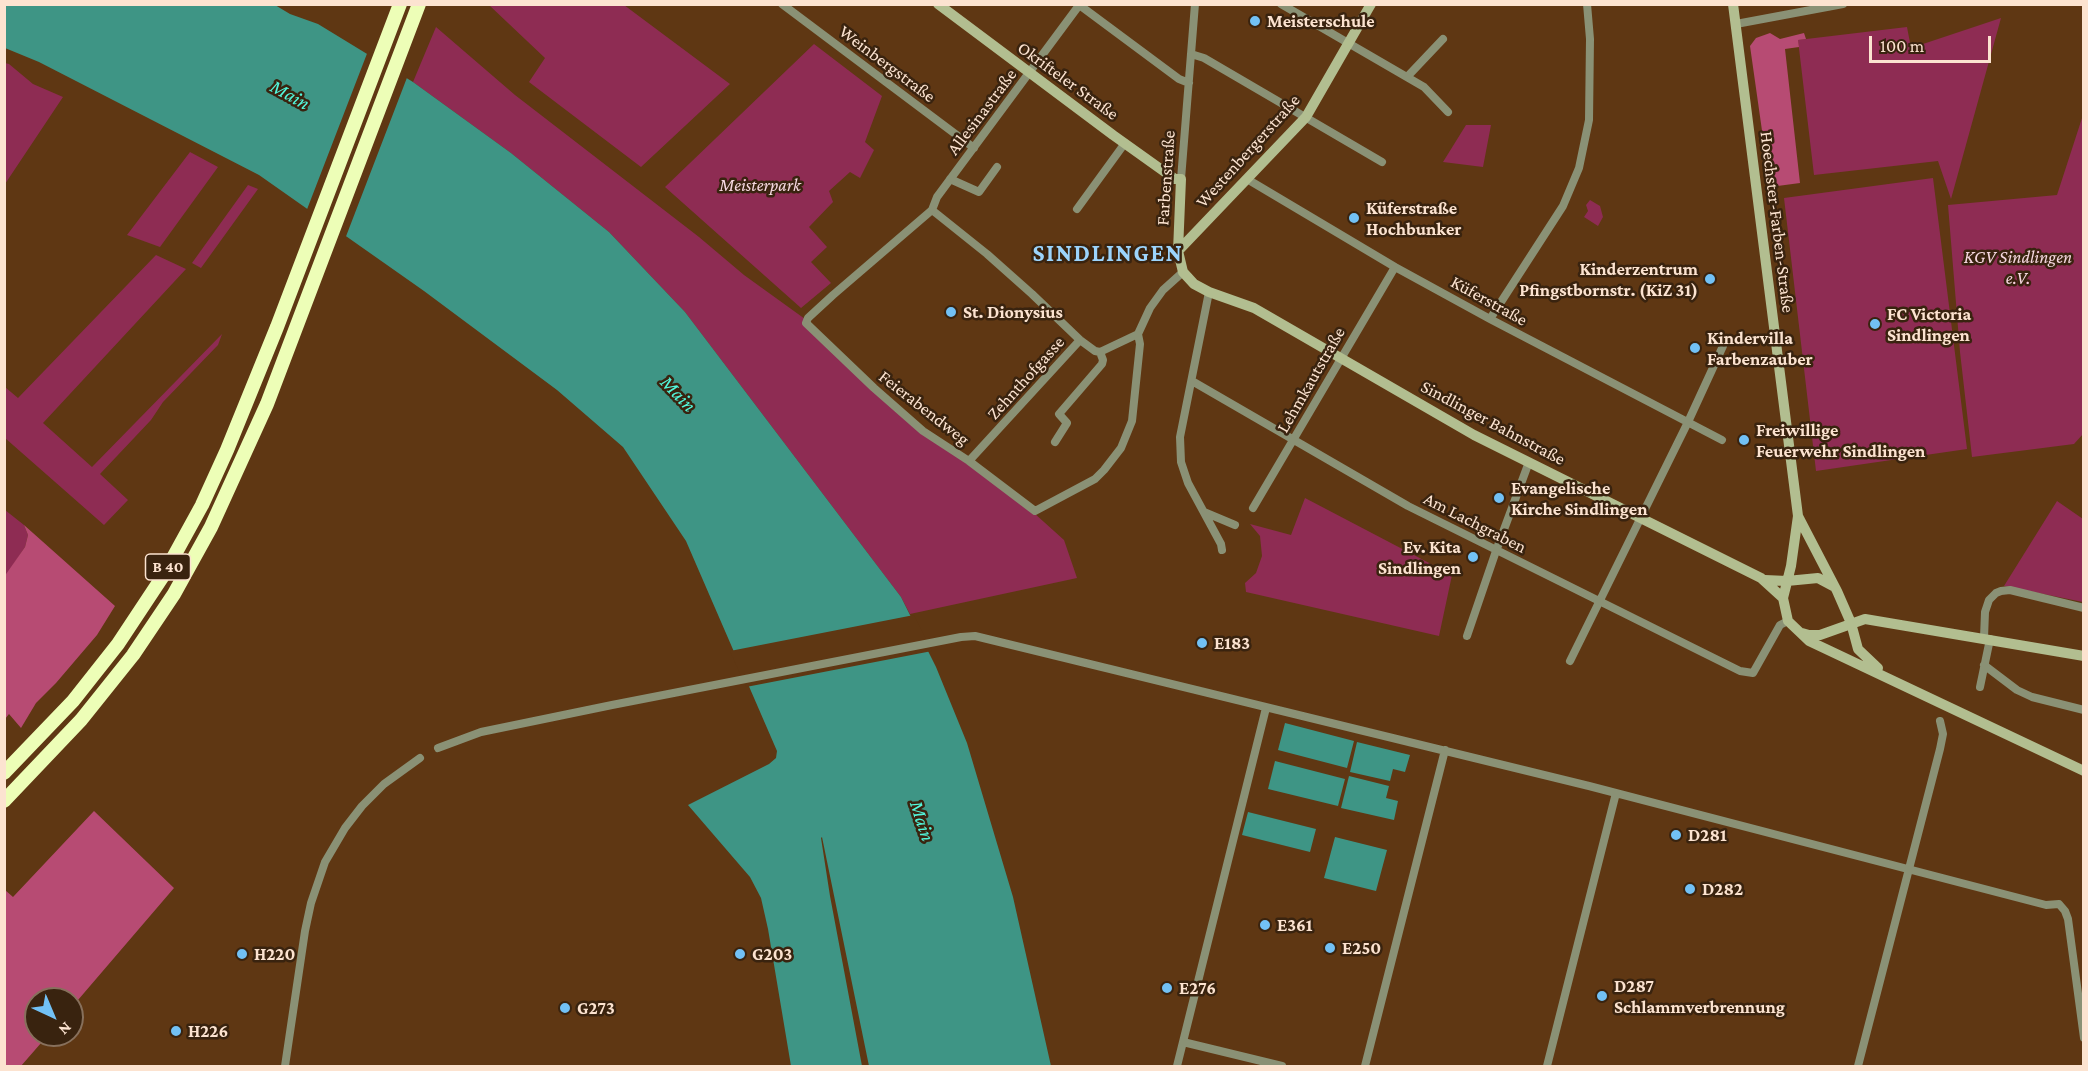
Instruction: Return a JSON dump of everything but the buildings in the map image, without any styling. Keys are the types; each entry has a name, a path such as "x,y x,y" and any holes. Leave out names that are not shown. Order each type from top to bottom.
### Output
{"highway":[{"name":"B 40","path":"4,773 43,734 87,684 131,626 190,528 218,472 277,327 400,4"},
{"name":"B 40","path":"4,801 81,720 133,655 159,617 211,527 267,404 419,4"}],"street":[{"name":"Weinbergstraße","path":"782,4 974,148"},
{"name":"Okrifteler Straße","path":"938,4 1125,143 1175,178 1181,179"},
{"name":"Farbenstraße","path":"1183,272 1178,251 1181,179 1196,4"},
{"path":"1281,4 1424,87 1448,112"},
{"name":"Westenbergerstraße","path":"1178,251 1306,117 1371,4"},
{"path":"1490,319 1563,206 1579,168 1589,120 1590,39 1587,4"},
{"name":"Hoechster-Farben-Straße","path":"1733,4 1798,516 1784,601 1788,621 1809,641 2084,771"},
{"path":"1736,24 1843,4"},
{"name":"Allesinastraße","path":"808,318 932,210 938,196 950,179 1079,5"},
{"path":"1079,5 1179,79 1189,82"},
{"path":"1407,77 1443,39"},
{"path":"1191,54 1204,58 1382,162"},
{"path":"1077,209 1125,143"},
{"name":"Allesinastraße","path":"950,179 979,192 997,167"},
{"name":"Küferstraße","path":"1247,179 1395,267 1722,440"},
{"path":"932,210 1032,294 1080,340 1095,351 1100,352 1138,334 1157,299 1173,279 1183,272 1194,284 1209,292 1180,437 1181,462 1188,483 1221,544 1221,550"},
{"name":"Lehmkautstraße","path":"1253,508 1395,267"},
{"name":"Sindlinger Bahnstraße","path":"1209,292 1247,305 1474,435 1764,580 1784,601"},
{"name":"Feierabendweg","path":"808,318 807,325 890,403 923,431 969,461 1035,511 1095,479 1121,448 1132,421 1140,344 1138,334"},
{"name":"Zehnthofgasse","path":"969,461 1080,340"},
{"path":"1570,661 1723,346"},
{"path":"1055,442 1067,423 1059,414 1102,364 1100,352"},
{"name":"Am Lachgraben","path":"1192,381 1408,506 1740,671 1753,673 1780,625 1788,621"},
{"path":"1467,636 1529,462"},
{"path":"1204,512 1235,525"},
{"name":"Hoechster-Farben-Straße","path":"1798,516 1839,596 1861,653 1898,682"},
{"path":"1784,601 1793,586 1806,579 1824,580 1839,596 1839,619 1826,633"},
{"name":"Sindlinger Bahnstraße","path":"1764,580 1806,579"},
{"path":"1980,687 1987,639 1985,612 1989,600 1996,593 2010,590 2084,608"},
{"path":"1797,631 1809,635 1826,633 1860,620 1869,619 2084,656"},
{"path":"438,748 481,732 975,636 1616,793 2046,905 2059,904 2068,919 2084,1038"},
{"path":"1984,665 2017,690 2032,697 2084,710"},
{"path":"1177,1066 1266,708"},
{"path":"1858,1066 1940,748 1943,734 1940,721"},
{"path":"1365,1066 1444,750"},
{"path":"285,1066 304,931 317,881 325,862 345,828 362,806 389,780 420,758"},
{"path":"1547,1066 1616,793"},
{"path":"1183,1042 1282,1066"}],"green space":[{"path":"489,5 624,5 730,84 641,167 529,82 545,58"},
{"name":"KGV Sindlingen e.V.","path":"2001,18 1951,199 1938,161 1814,175 1798,40 1907,27 1911,48"},
{"path":"436,27 515,95 699,237 744,275 805,319 806,326 893,409 1034,513 1064,540 1077,578 910,614 901,597 685,312 609,232 511,153 413,82"},
{"name":"Meisterpark","path":"814,44 882,96 865,142 874,150 860,178 850,172 829,191 833,202 809,227 827,247 811,262 831,283 801,308 665,187"},
{"path":"5,63 33,84 63,97 5,184"},
{"name":"KGV Sindlingen e.V.","path":"2083,115 2083,434 2074,444 1972,457 1960,352 1948,205 2057,195"},
{"path":"1466,125 1491,125 1483,167 1443,162"},
{"path":"190,152 218,167 160,247 127,235"},
{"name":"FC Victoria Sindlingen","path":"1933,178 1967,449 1816,471 1784,198"},
{"path":"248,185 258,189 201,268 192,263"},
{"path":"1590,200 1600,206 1603,217 1598,226 1584,217 1588,211 1586,205"},
{"path":"156,255 186,269 43,423 92,467 222,334 218,345 163,402 151,420 100,474 128,500 104,525 5,438 5,387 18,398"},
{"path":"1305,498 1452,575 1439,636 1246,592 1245,583 1256,573 1262,556 1260,536 1250,524 1291,535"},
{"path":"2057,501 2083,519 2083,602 2004,586"},
{"path":"5,510 24,525 28,535 25,547 5,577"}],"shaded area":[{"path":"1770,33 1780,39 1804,33 1806,39 1798,40 1799,47 1785,49 1800,183 1770,187 1750,46 1756,38"},
{"path":"24,525 115,606 97,635 36,703 21,728 9,714 5,719 4,577 25,547 28,535"},
{"path":"94,811 174,888 84,993 84,987 24,987 24,1047 38,1047 21,1066 5,1066 5,890 13,897"}],"water":[{"name":"Main","path":"5,5 275,5 290,14 318,24 413,82 511,153 609,232 685,312 901,597 936,667 967,743 1013,897 1051,1066 869,1066 822,837 830,896 862,1066 791,1066 761,898 750,877 688,805 769,764 776,758 777,751 686,541 623,447 557,390 424,291 259,175 39,62 5,48"},
{"path":"1285,723 1354,741 1347,768 1278,750"},
{"path":"1357,742 1410,755 1405,772 1393,769 1390,781 1350,772"},
{"path":"1275,761 1345,779 1338,806 1268,789"},
{"path":"1349,776 1389,786 1386,798 1398,801 1394,820 1341,808"},
{"path":"1248,812 1316,829 1310,852 1242,835"},
{"path":"1335,837 1387,850 1376,891 1324,878"}],"pier":[{"path":"368,51 408,75 345,239 306,212"},
{"path":"914,615 932,651 746,687 730,651"}],"railway":[{"path":"2083,4 2084,12"}],"place":[{"name":"Meisterschule","path":"1255,21"},
{"name":"Küferstraße Hochbunker","path":"1354,218"},
{"name":"Kinderzentrum Pfingstbornstr. (KiZ 31)","path":"1710,279"},
{"name":"St. Dionysius","path":"951,312"},
{"name":"FC Victoria Sindlingen","path":"1875,324"},
{"name":"Kindervilla Farbenzauber","path":"1695,348"},
{"name":"Freiwillige Feuerwehr Sindlingen","path":"1744,440"},
{"name":"Evangelische Kirche Sindlingen","path":"1499,498"},
{"name":"Ev. Kita Sindlingen","path":"1473,557"},
{"name":"E183","path":"1202,643"},
{"name":"D281","path":"1676,835"},
{"name":"D282","path":"1690,889"},
{"name":"E361","path":"1265,925"},
{"name":"E250","path":"1330,948"},
{"name":"H220","path":"242,954"},
{"name":"G203","path":"740,954"},
{"name":"E276","path":"1167,988"},
{"name":"D287 Schlammverbrennung","path":"1602,996"},
{"name":"G273","path":"565,1008"},
{"name":"H226","path":"176,1031"}],"district":[{"name":"SINDLINGEN","path":"1108,254"}]}
